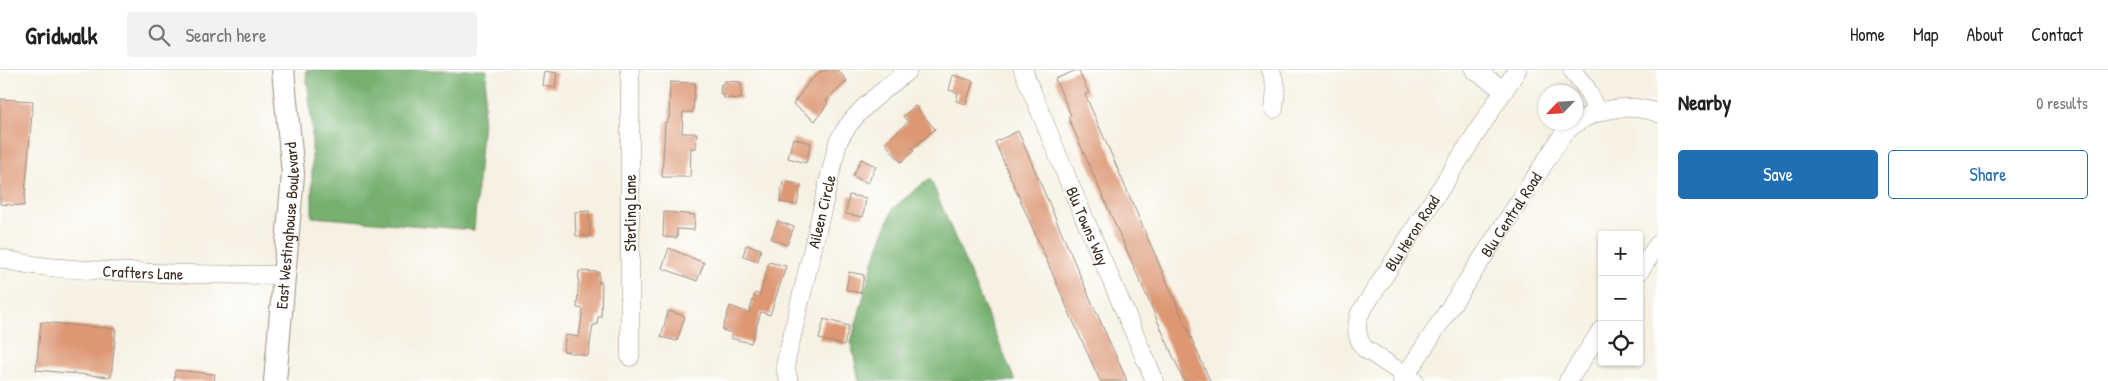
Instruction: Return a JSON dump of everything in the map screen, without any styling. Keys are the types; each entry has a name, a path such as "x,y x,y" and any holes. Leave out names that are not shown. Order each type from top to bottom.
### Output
{"main road":[{"name":"East Westinghouse Boulevard","path":"275,381 293,174 292,146 283,70"}],"street":[{"name":"Sterling Lane","path":"630,70 630,357"},
{"name":"Aileen Circle","path":"789,381 786,361 838,142 853,118 908,70"},
{"name":"Blu Towns Way","path":"1023,70 1073,192 1155,381"},
{"path":"1270,70 1276,87 1274,110"},
{"path":"1474,70 1504,90"},
{"name":"Blu Heron Road","path":"1407,379 1364,348 1356,326 1359,315 1517,70"},
{"path":"1572,70 1586,89 1597,112"},
{"name":"Blu Central Road","path":"1407,379 1557,141 1571,126 1597,112 1631,109 1658,113"},
{"path":"1643,266 1658,244"},
{"name":"Crafters Lane","path":"0,258 17,263 88,270 285,274"},
{"path":"1568,381 1598,335"}],"green space":[{"path":"306,70 487,70 474,230 312,217 312,125"},
{"path":"930,178 1015,381 859,381 851,342 873,262 893,208"}],"building":[{"path":"822,70 838,70 847,81 826,101 828,103 815,121 793,104 808,83"},
{"path":"1078,70 1089,93 1085,94 1210,381 1184,381 1068,117 1071,115 1055,79"},
{"path":"545,71 557,73 555,88 543,86"},
{"path":"953,75 973,81 966,104 956,101 958,93 949,90"},
{"path":"724,81 741,82 741,99 724,98 724,94 720,94 721,84 724,84"},
{"path":"670,82 695,83 693,112 683,112 682,133 697,133 696,148 691,148 690,177 662,177 665,122 669,118"},
{"path":"0,99 33,101 24,206 0,204"},
{"path":"915,106 935,129 912,149 914,151 901,162 885,143 908,122 903,116"},
{"path":"1018,131 1127,381 1100,381 995,142"},
{"path":"793,138 811,143 806,163 788,158"},
{"path":"861,159 876,166 868,183 853,176"},
{"path":"783,181 801,185 797,205 780,202"},
{"path":"849,195 866,198 863,217 846,214"},
{"path":"589,211 590,236 576,236 575,212"},
{"path":"664,212 695,215 694,230 677,229 677,238 663,237"},
{"path":"778,221 794,227 787,245 771,239"},
{"path":"746,245 761,249 758,261 743,256"},
{"path":"669,248 704,263 697,281 662,268"},
{"path":"769,262 786,266 770,315 761,312 751,343 730,338 732,333 722,330 730,306 749,313 755,293 760,295"},
{"path":"579,271 599,272 599,283 602,283 601,317 598,317 597,325 593,325 588,356 563,351 566,335 579,337 583,309 577,308"},
{"path":"849,272 864,275 861,293 846,290"},
{"path":"668,311 685,316 677,341 661,337"},
{"path":"824,319 849,326 844,345 819,339"},
{"path":"41,322 116,329 111,377 36,370"},
{"path":"175,370 215,374 214,381 174,381"}]}
